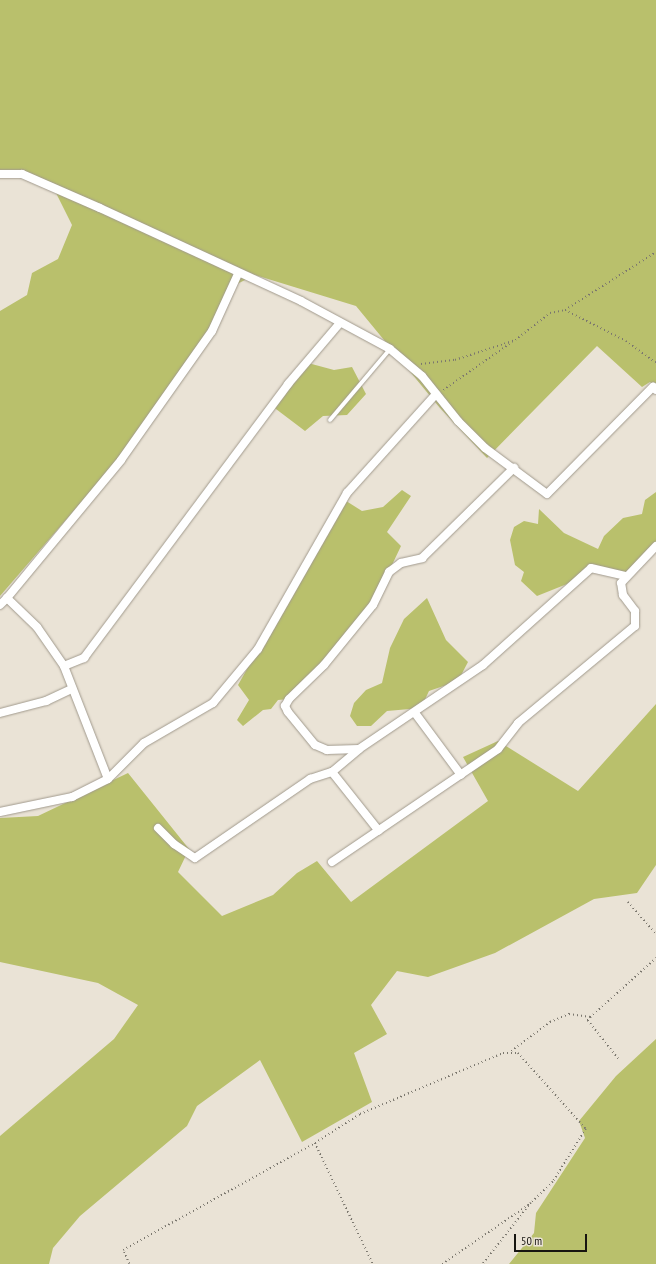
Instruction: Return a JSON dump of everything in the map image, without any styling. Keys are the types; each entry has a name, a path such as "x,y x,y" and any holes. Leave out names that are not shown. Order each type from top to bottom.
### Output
{"street":[{"path":"0,174 22,174 46,184 340,322 390,349 407,362 486,448 547,494 653,387 656,390"},
{"path":"0,605 121,460 212,331 238,274"},
{"path":"64,666 84,658 284,390 340,322"},
{"path":"0,812 72,797 108,779 144,743 213,703 232,684 258,649 347,493 436,394"},
{"path":"359,749 327,750 315,745 288,712 289,699 324,665 373,605 389,572 401,563 422,558 514,468"},
{"path":"332,862 498,749 518,724 635,626 635,611 620,589 626,576 656,546"},
{"path":"158,828 174,844 195,858 310,779 332,772 359,749 415,713 483,664 591,568 626,576"},
{"path":"7,598 37,627 64,666 108,779"},
{"path":"0,713 46,701 72,689"},
{"path":"415,713 461,775"},
{"path":"332,772 379,830"}],"lane":[{"path":"330,420 390,349"}],"path":[{"path":"436,394 515,340 550,313 565,310 656,252"},
{"path":"565,310 626,341 656,363"},
{"path":"407,362 432,365 515,340"},
{"path":"628,902 656,934"},
{"path":"618,1059 587,1020 656,958"},
{"path":"129,1264 123,1250 315,1143 360,1114 511,1052 550,1022 569,1014 591,1017"},
{"path":"442,1264 530,1203 553,1182 586,1129 527,1059 511,1052"},
{"path":"315,1143 373,1264"},
{"path":"483,1264 530,1203"}],"green space":[{"path":"0,0 656,0 656,387 650,382 642,387 597,346 487,458 440,408 356,306 255,275 233,286 212,331 110,469 0,596 0,311 27,295 32,273 58,259 72,225 53,187 12,170 0,170"},
{"path":"308,363 334,370 352,367 366,394 347,415 323,416 305,431 272,406"},
{"path":"402,490 411,496 387,532 401,546 373,605 289,699 278,700 271,709 263,710 243,726 237,720 249,700 238,685 343,499 362,511 383,507"},
{"path":"656,492 656,546 626,576 591,568 567,584 537,596 521,581 524,572 515,565 510,540 514,527 524,521 538,524 539,509 564,533 598,549 604,536 623,518 642,514 645,500"},
{"path":"427,598 446,640 468,662 458,681 429,691 421,708 387,711 371,726 357,726 350,716 354,703 366,690 382,683 390,648 404,619"},
{"path":"656,704 656,865 637,893 594,899 495,953 428,977 397,971 371,1005 387,1034 354,1053 372,1102 302,1142 260,1060 197,1106 187,1126 80,1216 53,1248 49,1264 0,1264 0,1136 114,1039 138,1005 98,983 0,962 0,818 38,816 128,773 189,849 178,872 222,916 273,895 297,873 317,861 351,902 488,801 463,757 498,741 578,791"},
{"path":"656,1039 656,1264 509,1264 534,1233 536,1213 585,1138 579,1121 616,1076"}]}
